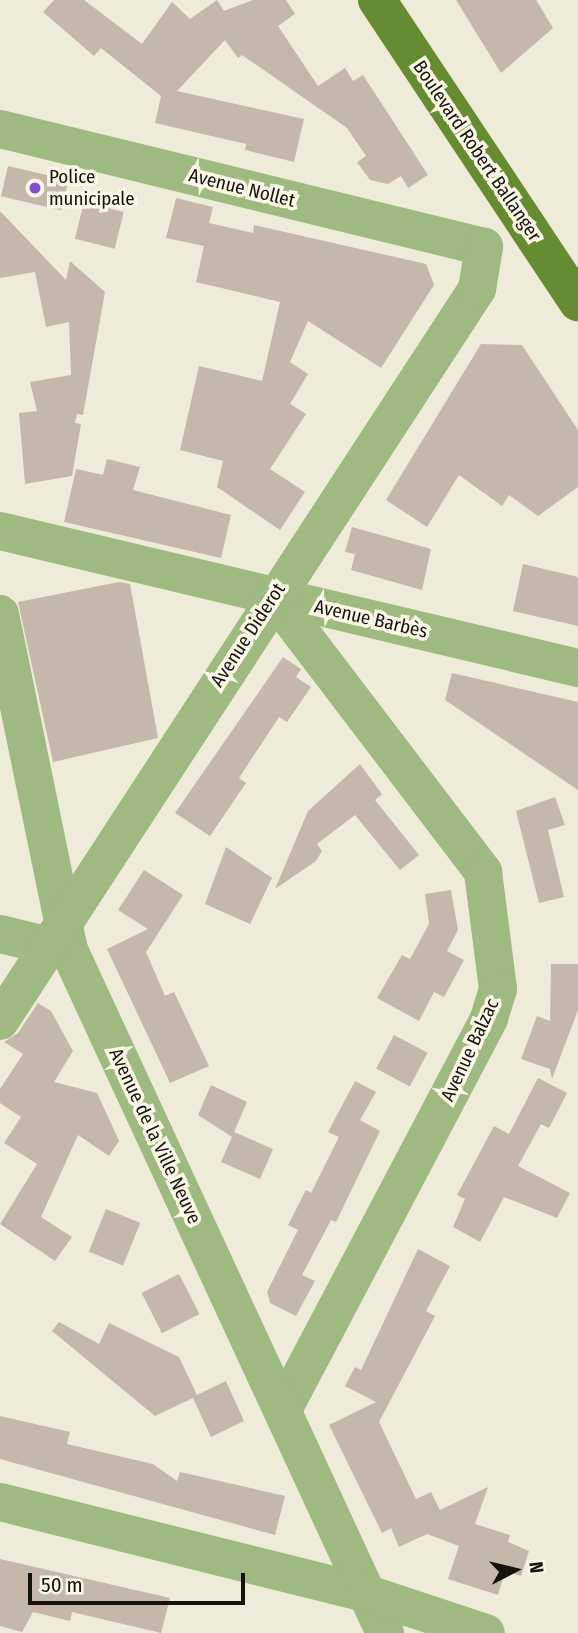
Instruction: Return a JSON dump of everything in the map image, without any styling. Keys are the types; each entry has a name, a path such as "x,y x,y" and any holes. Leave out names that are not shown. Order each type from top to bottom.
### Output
{"main road":[{"name":"Boulevard Robert Ballanger","path":"377,0 578,302"}],"street":[{"name":"Avenue Nollet","path":"0,129 484,247"},
{"path":"484,247 528,227"},
{"name":"Avenue Diderot","path":"0,1021 273,596 477,289 484,247"},
{"name":"Avenue Barbès","path":"0,531 578,668"},
{"name":"Avenue Balzac","path":"273,596 483,872 498,989 489,1019 283,1410"},
{"name":"Avenue de la Ville Neuve","path":"0,614 56,937 283,1410 386,1633"},
{"path":"0,934 56,937"},
{"path":"0,1502 368,1594 486,1633"}],"building":[{"path":"54,0 84,0 142,44 172,2 190,19 217,0 224,11 253,0 286,0 295,14 278,26 318,86 345,68 353,81 363,75 428,175 408,188 401,176 388,184 370,180 357,162 366,156 347,128 242,55 238,58 225,40 177,91 304,119 294,162 245,150 246,144 155,123 161,96 101,48 94,56 43,12"},
{"path":"456,0 536,0 553,28 501,73"},
{"name":"Police municipale","path":"8,166 68,180 61,210 1,196"},
{"path":"176,198 213,207 209,223 253,233 254,225 426,264 434,285 381,368 308,321 290,362 308,374 290,404 306,414 270,469 305,492 280,530 217,487 223,461 180,450 199,366 262,381 280,302 196,282 204,246 166,238"},
{"path":"84,202 124,212 115,249 75,239"},
{"path":"0,211 66,280 70,261 105,292 83,415 77,414 75,423 81,424 72,476 25,484 19,413 37,411 30,382 71,375 69,322 46,327 35,272 0,278"},
{"path":"481,344 522,345 578,430 578,487 538,516 509,495 502,506 459,475 427,527 386,500"},
{"path":"107,459 140,467 133,490 231,515 221,558 64,522 76,469 103,475"},
{"path":"352,527 431,549 422,590 351,570 355,554 345,552"},
{"path":"523,564 578,577 578,626 513,611"},
{"path":"119,582 130,584 158,738 53,762 18,602"},
{"path":"283,657 301,669 296,677 311,687 287,722 279,717 239,778 246,783 210,836 175,813"},
{"path":"452,673 578,702 578,790 445,700"},
{"path":"360,764 382,794 375,800 419,855 400,870 355,815 317,844 322,851 316,861 275,889 308,811"},
{"path":"555,797 565,825 548,830 564,897 539,903 516,811"},
{"path":"226,847 272,878 250,924 205,904"},
{"path":"144,870 183,895 146,952 165,996 174,992 209,1066 170,1083 107,949 148,929 118,910"},
{"path":"451,890 458,930 447,951 464,960 444,997 434,992 419,1021 377,998 402,955 410,959 429,924 425,894"},
{"path":"551,964 578,964 578,1010 552,1079 550,1069 521,1059 537,1016 550,1021"},
{"path":"38,1003 51,1011 73,1051 54,1082 97,1093 119,1141 109,1156 78,1135 41,1217 72,1237 55,1261 0,1224 37,1164 4,1143 21,1117 0,1103 0,1089 23,1054 4,1042 18,1033"},
{"path":"394,1035 428,1053 410,1086 376,1069"},
{"path":"538,1078 567,1093 549,1128 541,1124 518,1166 570,1193 557,1218 504,1197 480,1242 453,1227 465,1199 457,1195 494,1126 509,1134"},
{"path":"355,1081 376,1092 360,1120 380,1131 336,1222 331,1220 302,1275 315,1281 296,1316 270,1303 267,1292 298,1230 288,1225 306,1190 311,1193 339,1137 328,1132"},
{"path":"211,1085 247,1102 234,1132 273,1149 260,1179 221,1162 232,1137 198,1115"},
{"path":"106,1209 140,1223 123,1266 89,1252"},
{"path":"418,1249 450,1266 426,1311 435,1316 379,1422 416,1499 431,1492 440,1510 488,1487 475,1524 510,1535 508,1542 529,1551 521,1576 505,1571 498,1595 448,1579 459,1546 427,1534 399,1547 391,1528 382,1533 329,1425 376,1402 345,1386 355,1367 361,1370"},
{"path":"179,1274 199,1314 162,1333 142,1293"},
{"path":"59,1322 99,1344 109,1323 179,1357 197,1395 226,1381 244,1421 211,1437 193,1398 155,1416 52,1331"},
{"path":"0,1416 70,1432 67,1444 153,1464 177,1481 180,1472 285,1496 275,1535 0,1459"},
{"path":"0,1559 170,1598 161,1633 72,1612 70,1621 33,1612 22,1632 0,1626"}],"place":[{"name":"Police municipale","path":"35,188"}]}
